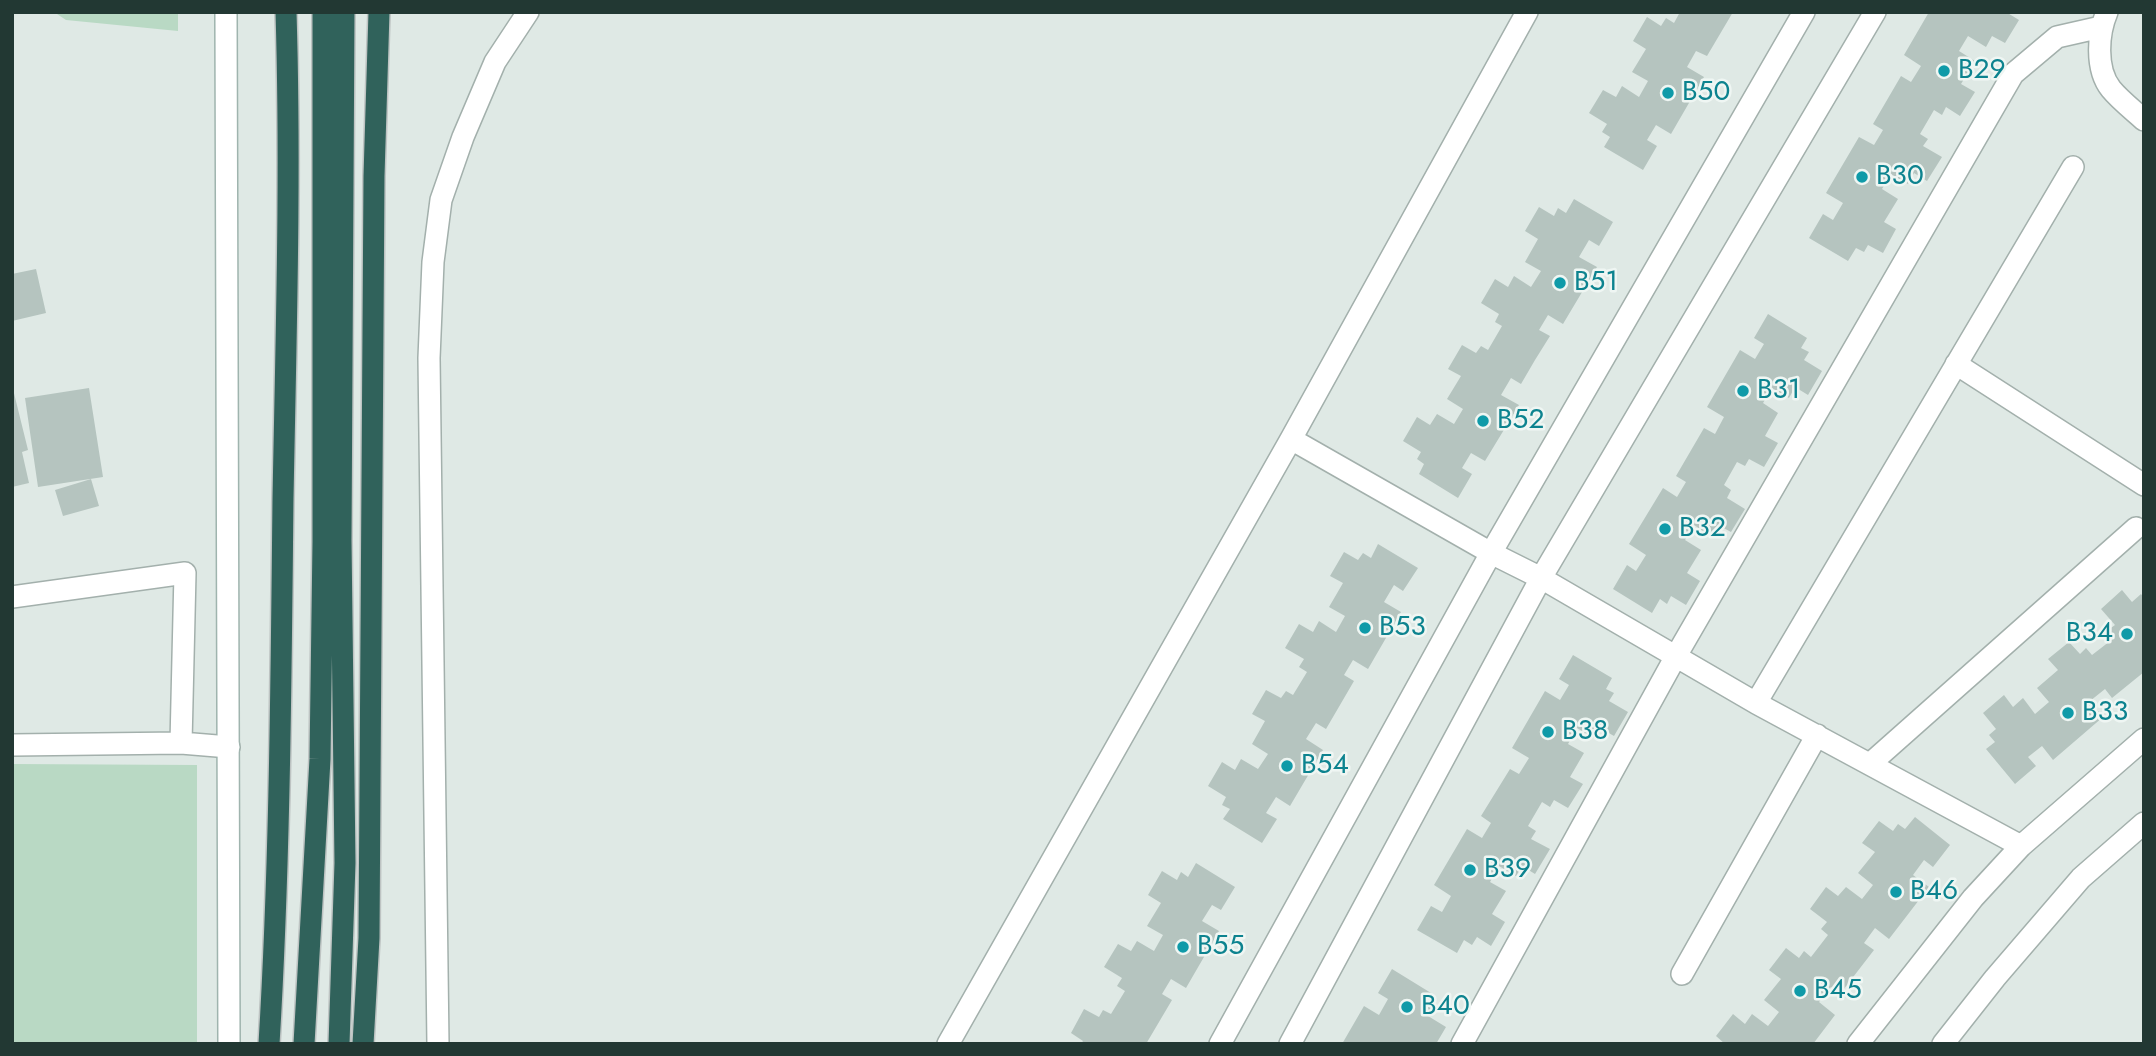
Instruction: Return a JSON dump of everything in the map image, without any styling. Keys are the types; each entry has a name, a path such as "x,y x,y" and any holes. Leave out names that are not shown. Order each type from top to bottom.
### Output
{"highway":[{"path":"270,1044 282,576 289,109 286,12"},
{"path":"304,1044 320,760 323,542 323,12"},
{"path":"339,1044 345,863 341,540 344,12"},
{"path":"363,1044 369,938 374,189 379,12"}],"street":[{"path":"226,12 229,1044"},
{"path":"438,1044 429,358 433,261 441,200 463,137 495,62 528,12"},
{"path":"948,1044 1291,439 1527,12"},
{"path":"1220,1044 1491,553 1804,12"},
{"path":"1290,1044 1541,578 1875,12"},
{"path":"1462,1044 1675,656 2012,74 2057,37 2104,19 2101,65 2109,87 2144,120"},
{"path":"1756,702 2073,167"},
{"path":"1956,364 2139,476"},
{"path":"1291,439 1756,702 2021,846"},
{"path":"1871,763 2136,528"},
{"path":"12,597 185,573 181,743"},
{"path":"1682,975 1817,735"},
{"path":"1858,1044 1973,898 2021,846 2144,739"},
{"path":"12,745 181,743 229,747"},
{"path":"1943,1044 1995,978 2081,878 2144,823"}],"green space":[{"path":"54,12 178,12 178,31 66,20"},
{"path":"12,764 197,765 197,1044 12,1044"}],"building":[{"name":"B50","path":"1680,12 1733,12 1707,56 1696,51 1687,67 1704,77 1671,134 1656,125 1647,140 1657,146 1643,170 1604,147 1610,137 1602,132 1607,124 1589,113 1603,90 1616,97 1622,86 1639,97 1648,81 1632,72 1646,49 1633,41 1647,17 1661,26 1666,18 1674,23"},
{"path":"1929,12 2006,12 2019,20 2005,43 1992,36 1986,47 1968,36 1959,51 1975,61 1961,84 1975,92 1960,116 1946,107 1942,115 1934,110 1920,134 1928,139 1923,146 1942,157 1927,181 1914,173 1908,184 1891,174 1882,189 1898,199 1884,222 1896,229 1883,253 1868,245 1864,252 1856,248 1848,261 1809,238 1823,214 1833,220 1843,203 1826,193 1859,137 1874,145 1883,130 1873,124 1901,76 1911,82 1921,66 1904,55"},
{"path":"1574,199 1613,222 1599,246 1589,240 1579,257 1597,267 1563,324 1548,315 1539,330 1550,336 1521,384 1511,378 1501,395 1519,405 1485,461 1471,453 1462,468 1472,474 1458,498 1419,474 1424,464 1417,459 1421,452 1403,441 1417,417 1430,425 1437,414 1454,424 1463,409 1447,399 1461,376 1448,369 1462,345 1476,353 1481,346 1488,350 1502,326 1495,322 1499,314 1481,303 1495,279 1508,287 1514,276 1531,287 1541,271 1525,262 1538,239 1525,231 1539,207 1554,216 1558,208 1566,213"},
{"path":"36,269 46,313 12,321 12,274"},
{"path":"1768,314 1807,338 1801,348 1809,352 1804,360 1822,371 1808,395 1795,387 1789,398 1772,388 1763,403 1778,413 1765,436 1778,443 1764,467 1749,459 1745,466 1737,462 1724,485 1731,490 1727,498 1745,509 1731,532 1718,525 1711,536 1694,525 1685,540 1701,550 1687,573 1700,581 1686,605 1671,596 1667,604 1660,599 1652,613 1613,589 1627,565 1636,571 1646,555 1629,544 1663,488 1677,497 1686,482 1676,476 1704,428 1715,434 1724,417 1707,407 1740,350 1755,359 1764,344 1754,338"},
{"path":"12,385 28,450 22,452 29,483 12,487"},
{"path":"89,388 103,477 38,487 25,398"},
{"path":"91,479 99,506 63,516 55,490"},
{"path":"1378,544 1418,568 1403,591 1394,585 1384,602 1401,612 1368,669 1353,660 1344,675 1354,681 1326,729 1316,723 1306,739 1323,750 1290,806 1276,797 1266,813 1277,819 1262,843 1223,819 1230,809 1222,805 1226,797 1208,786 1222,762 1235,770 1241,759 1258,769 1268,754 1252,744 1265,721 1252,714 1266,690 1281,698 1286,691 1293,695 1307,672 1299,667 1304,659 1285,648 1299,624 1313,632 1319,621 1336,632 1345,616 1329,607 1343,583 1330,576 1344,552 1358,560 1363,553 1371,558"},
{"name":"B33","path":"2122,590 2132,602 2141,594 2144,598 2144,672 2112,698 2105,689 2090,701 2103,717 2053,760 2042,746 2028,757 2036,766 2015,784 1986,749 1995,742 1989,735 1996,729 1983,713 2004,695 2013,707 2023,698 2035,714 2049,702 2037,688 2058,670 2048,659 2069,642 2080,654 2086,648 2092,655 2114,638 2108,630 2115,625 2101,609"},
{"path":"1573,655 1612,678 1606,689 1614,693 1609,701 1628,712 1614,736 1600,728 1594,738 1577,728 1568,744 1584,753 1570,777 1583,784 1568,808 1554,800 1550,807 1542,802 1528,826 1536,831 1531,839 1550,849 1535,874 1522,866 1516,876 1499,866 1490,882 1506,891 1492,914 1505,922 1491,946 1477,937 1472,945 1464,940 1457,953 1417,930 1431,906 1442,912 1451,896 1434,885 1467,829 1482,838 1491,823 1481,816 1510,769 1519,774 1529,758 1512,748 1545,691 1560,700 1569,685 1559,679"},
{"path":"1915,817 1950,845 1933,867 1924,860 1913,875 1929,887 1889,939 1875,928 1864,943 1874,950 1840,994 1831,987 1819,1002 1835,1015 1813,1044 1725,1044 1716,1036 1733,1014 1745,1024 1752,1014 1768,1026 1779,1012 1764,1000 1781,979 1769,970 1786,948 1799,958 1804,951 1811,957 1828,935 1821,929 1827,922 1810,909 1826,887 1838,896 1846,887 1862,899 1873,885 1858,873 1875,852 1862,843 1879,821 1893,831 1898,824 1905,829"},
{"name":"B55","path":"1196,863 1235,887 1221,910 1212,905 1202,921 1219,931 1186,988 1171,979 1162,994 1172,1000 1146,1044 1081,1044 1083,1041 1071,1033 1084,1009 1099,1017 1103,1010 1111,1014 1125,991 1117,986 1122,978 1104,967 1118,944 1131,951 1137,941 1154,951 1163,935 1147,926 1161,903 1148,895 1162,871 1177,880 1181,872 1188,877"},
{"name":"B40","path":"1392,969 1431,993 1425,1003 1433,1008 1428,1016 1446,1027 1436,1044 1342,1044 1364,1006 1379,1015 1388,999 1378,993"}],"place":[{"name":"B29","path":"1944,71"},
{"name":"B50","path":"1668,93"},
{"name":"B30","path":"1862,177"},
{"name":"B51","path":"1560,283"},
{"name":"B31","path":"1743,391"},
{"name":"B52","path":"1483,421"},
{"name":"B32","path":"1665,529"},
{"name":"B53","path":"1365,628"},
{"name":"B34","path":"2127,634"},
{"name":"B33","path":"2068,713"},
{"name":"B38","path":"1548,732"},
{"name":"B54","path":"1287,766"},
{"name":"B39","path":"1470,870"},
{"name":"B46","path":"1896,892"},
{"name":"B55","path":"1183,947"},
{"name":"B45","path":"1800,991"},
{"name":"B40","path":"1407,1007"}]}
